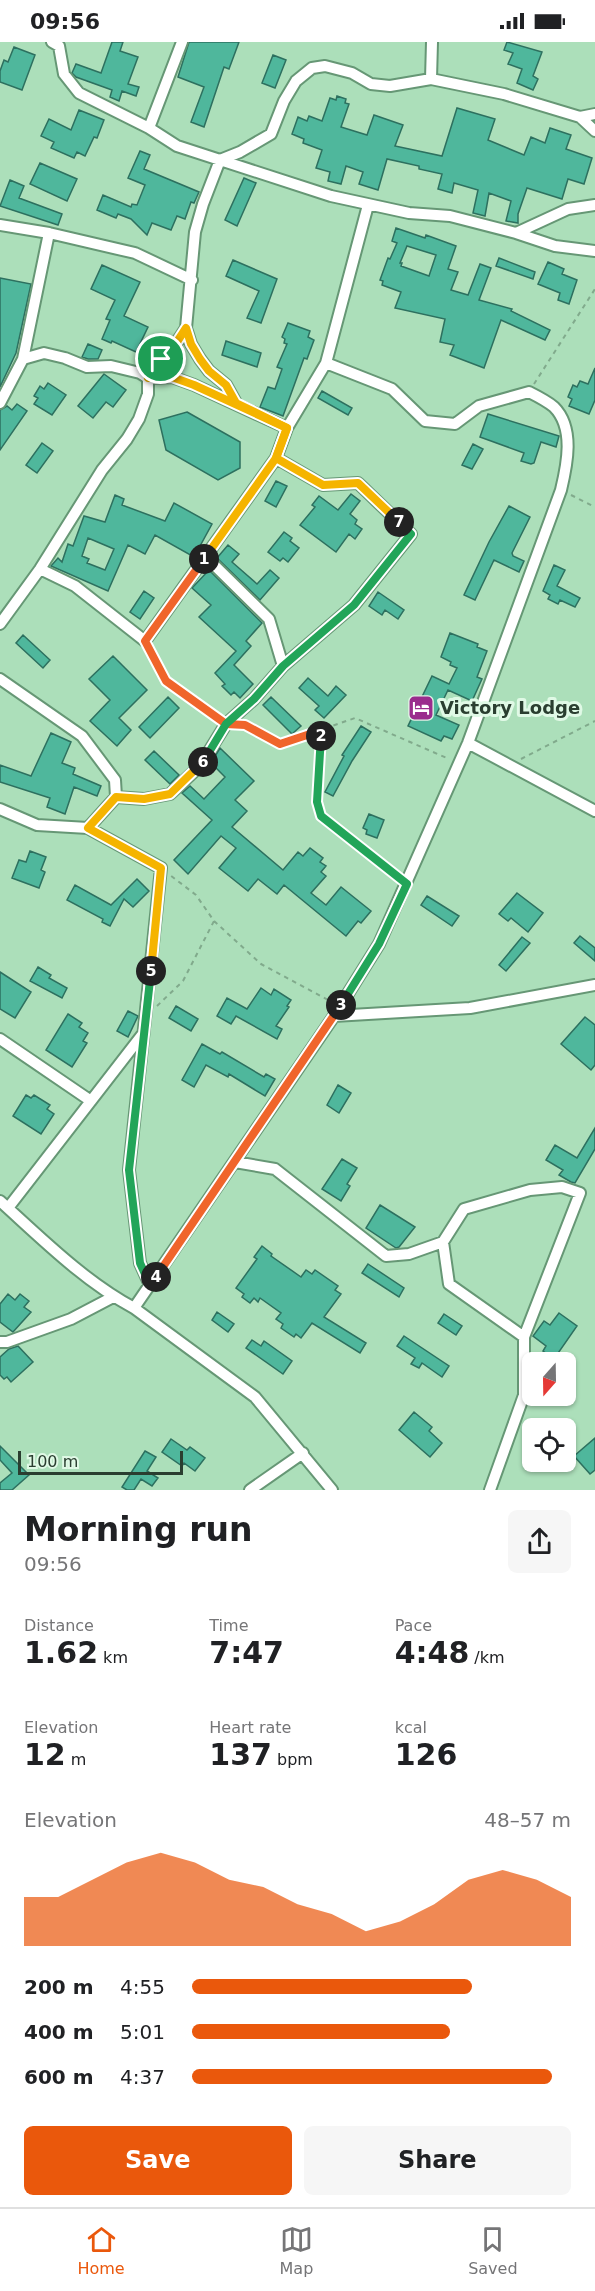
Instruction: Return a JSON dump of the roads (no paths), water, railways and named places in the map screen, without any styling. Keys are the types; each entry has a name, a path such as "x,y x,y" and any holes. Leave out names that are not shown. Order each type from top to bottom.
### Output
{"street":[{"path":"52,42 59,46 64,74 79,93 149,128 177,146 331,196 409,213 450,216 555,246 595,251"},
{"path":"149,128 182,42"},
{"path":"431,80 432,42"},
{"path":"236,403 226,385 209,371 200,359 191,344 186,328 195,232 220,160 272,134 284,101 296,81 312,68 325,66 352,73 371,84 390,86 431,80 504,94 580,117 595,131"},
{"path":"580,117 595,114"},
{"path":"40,569 75,586 145,641 276,458 287,428 326,363 368,205"},
{"path":"516,233 568,209 595,205"},
{"path":"0,225 49,233 135,253 192,280"},
{"path":"0,403 22,359 49,233"},
{"path":"0,624 40,569 102,470 127,439 139,419 148,394 148,378 186,328"},
{"path":"22,359 44,353 87,367 111,366 140,373 148,378 172,377 236,403 287,428"},
{"path":"134,1308 337,1011 379,944 468,743 561,490 568,462 566,429 554,407 529,392 479,406 455,424 425,421 392,389 326,363"},
{"path":"116,797 144,799 170,794 200,766 226,724 254,699 283,666 354,605 411,534 358,483 323,485 276,458"},
{"path":"206,557 269,619 283,666"},
{"path":"0,679 82,736 115,780 116,797 88,828"},
{"path":"468,743 595,811"},
{"path":"0,809 37,825 88,828 161,868 129,1170 140,1263 150,1285"},
{"path":"337,1011 470,1008 595,986"},
{"path":"143,1034 91,1101 4,1205 113,1297 134,1308 255,1397 332,1490"},
{"path":"0,1040 91,1101"},
{"path":"235,1162 275,1169 386,1256 409,1254 443,1242 464,1209 530,1190 562,1187 580,1193 524,1337 524,1395 490,1490"},
{"path":"443,1242 449,1284 524,1337"},
{"path":"0,1342 7,1342 71,1319 113,1297"},
{"path":"250,1490 303,1453"}],"place":[{"name":"Victory Lodge","path":"421,708"}]}
